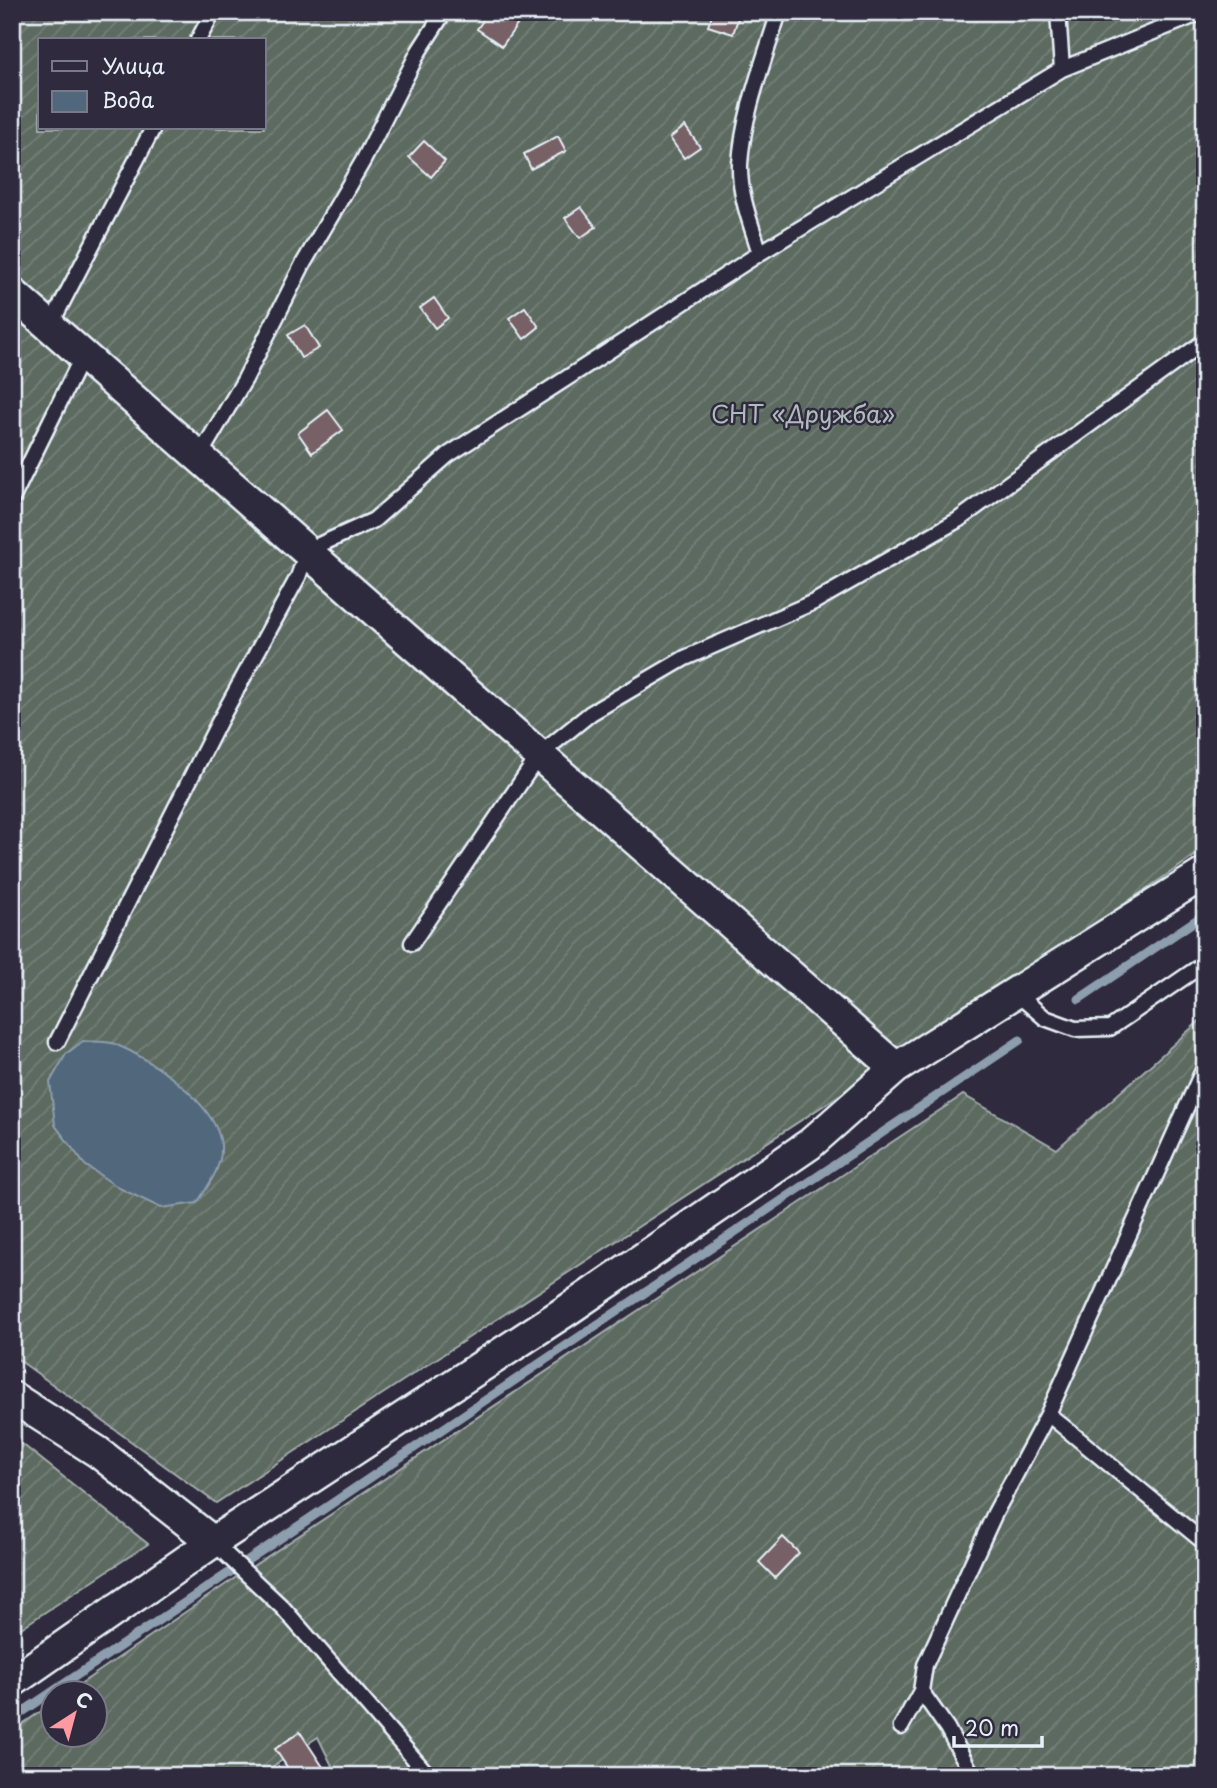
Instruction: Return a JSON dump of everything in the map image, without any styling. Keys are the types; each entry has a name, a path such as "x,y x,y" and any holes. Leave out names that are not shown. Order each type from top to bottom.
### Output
{"street":[{"path":"12,293 51,324 896,1068"},
{"path":"12,1682 219,1548 798,1152 896,1068 1205,873"},
{"path":"12,1397 98,1452 219,1548"}],"lane":[{"path":"199,38 213,12"},
{"path":"200,455 245,379 303,264 363,162 419,51 444,12"},
{"path":"760,253 744,203 740,164 751,104 779,12"},
{"path":"1058,12 1062,69"},
{"path":"57,1042 219,722 293,588 308,550 374,520 448,455 760,253 1062,69 1203,12"},
{"path":"51,324 152,130"},
{"path":"412,943 540,754 591,713 685,658 814,602 958,520 1205,341"},
{"path":"12,499 84,353"},
{"path":"1017,994 1045,1018 1075,1029 1110,1028 1205,962"},
{"path":"901,1727 921,1691 931,1652 995,1513 1048,1415 1205,1066"},
{"path":"1048,1415 1205,1543"},
{"path":"219,1548 283,1608 429,1776"},
{"path":"921,1691 947,1728 972,1776"}],"green space":[{"name":"СНТ «Дружба»","path":"12,12 1205,12 1205,849 916,1045 216,1503 12,1355"},
{"path":"1205,1016 1205,1776 337,1776 318,1737 258,1776 12,1776 12,1731 38,1713 38,1750 108,1750 108,1680 86,1680 235,1578 963,1095 1057,1149"},
{"path":"12,1436 148,1544 12,1634"}],"water":[{"path":"83,1041 115,1044 145,1060 178,1083 205,1110 220,1139 221,1156 215,1173 197,1203 161,1208 119,1188 85,1165 55,1125 50,1082 66,1054"}],"building":[{"path":"489,12 514,12 522,18 502,46 477,29"},
{"path":"713,12 740,12 733,34 708,26"},
{"path":"685,126 700,147 684,158 670,138"},
{"path":"558,136 566,151 531,169 524,154"},
{"path":"424,141 445,161 431,177 409,157"},
{"path":"581,207 596,227 580,238 565,218"},
{"path":"434,298 448,318 435,328 420,308"},
{"path":"525,307 539,327 524,339 509,318"},
{"path":"305,325 319,348 301,358 288,335"},
{"path":"328,410 343,430 312,453 298,433"},
{"path":"783,1537 799,1553 775,1578 759,1562"},
{"path":"300,1732 323,1767 310,1776 293,1776 275,1749"}],"waterway":[{"path":"1079,999 1205,914"},
{"path":"12,1719 1020,1040"}]}
